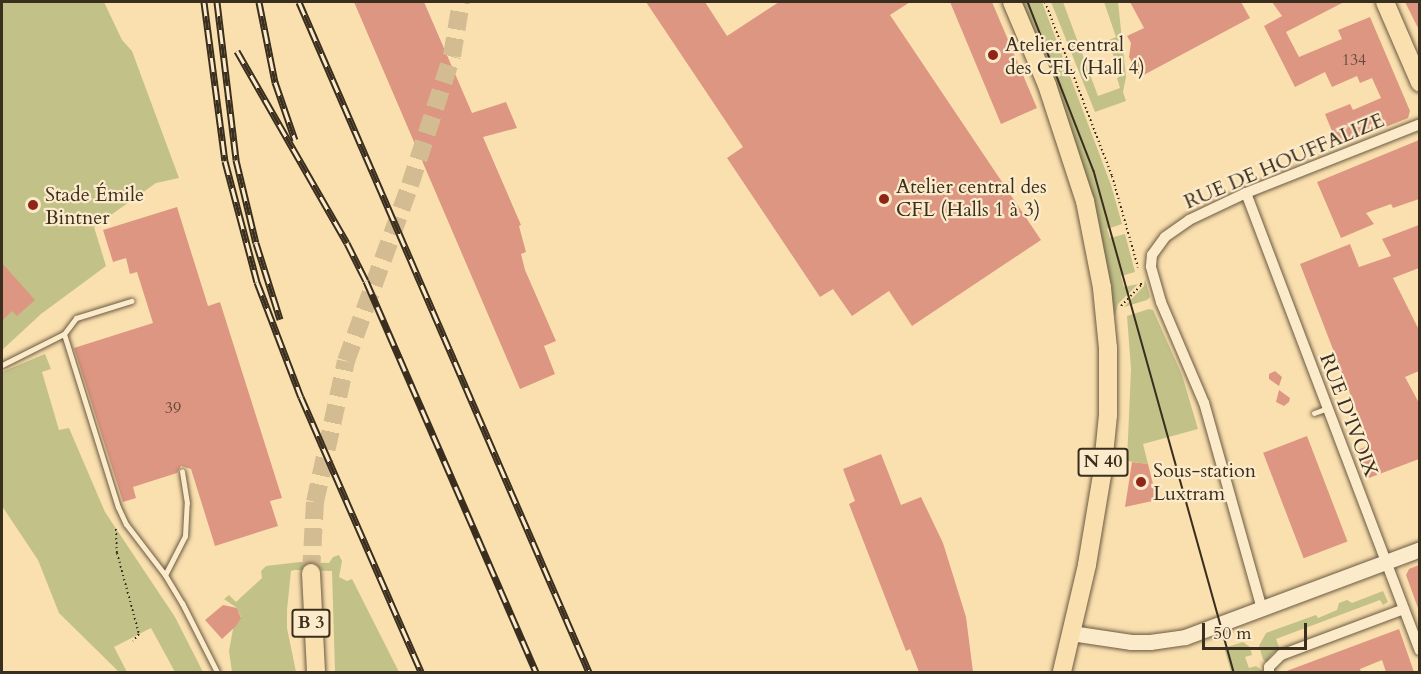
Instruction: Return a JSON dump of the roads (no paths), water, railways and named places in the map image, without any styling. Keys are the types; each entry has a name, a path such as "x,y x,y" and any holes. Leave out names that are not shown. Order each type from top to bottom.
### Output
{"main road":[{"name":"N 40","path":"1012,2 1050,94 1085,201 1102,288 1108,348 1108,415 1102,475 1092,536 1062,672"},
{"path":"1385,2 1413,47 1419,83"},
{"path":"1071,633 1131,642 1171,640 1262,609 1419,549"},
{"name":"B 3","path":"311,573 316,672"}],"street":[{"name":"RUE DE HOUFFALIZE","path":"1262,609 1204,403 1161,302 1151,266 1155,247 1189,220 1246,192 1419,124"},
{"name":"RUE D'IVOIX","path":"1246,192 1419,650"},
{"path":"1269,670 1281,655 1404,609"}],"lane":[{"path":"2,366 64,334 76,318 131,301"},
{"path":"64,334 118,507 126,524 165,575 203,641 217,672"},
{"path":"1314,413 1328,408"},
{"path":"165,575 185,536 187,503 182,471"}],"tunnel":[{"path":"311,573 315,502 346,361 410,185 452,56 461,2"}],"tram line":[{"path":"1028,2 1094,171 1234,672"}],"railway":[{"path":"204,2 225,161 257,282 301,397 421,672"},
{"path":"217,2 236,160 256,243 280,319"},
{"path":"259,2 275,82 295,140"},
{"path":"299,2 589,672"},
{"path":"237,51 347,243 366,281 536,672"}],"place":[{"name":"Atelier central des CFL (Hall 4)","path":"993,55"},
{"name":"Atelier central des CFL (Halls 1 à 3)","path":"884,199"},
{"name":"Stade Émile Bintner","path":"33,205"},
{"name":"Sous-station Luxtram","path":"1141,482"}]}
